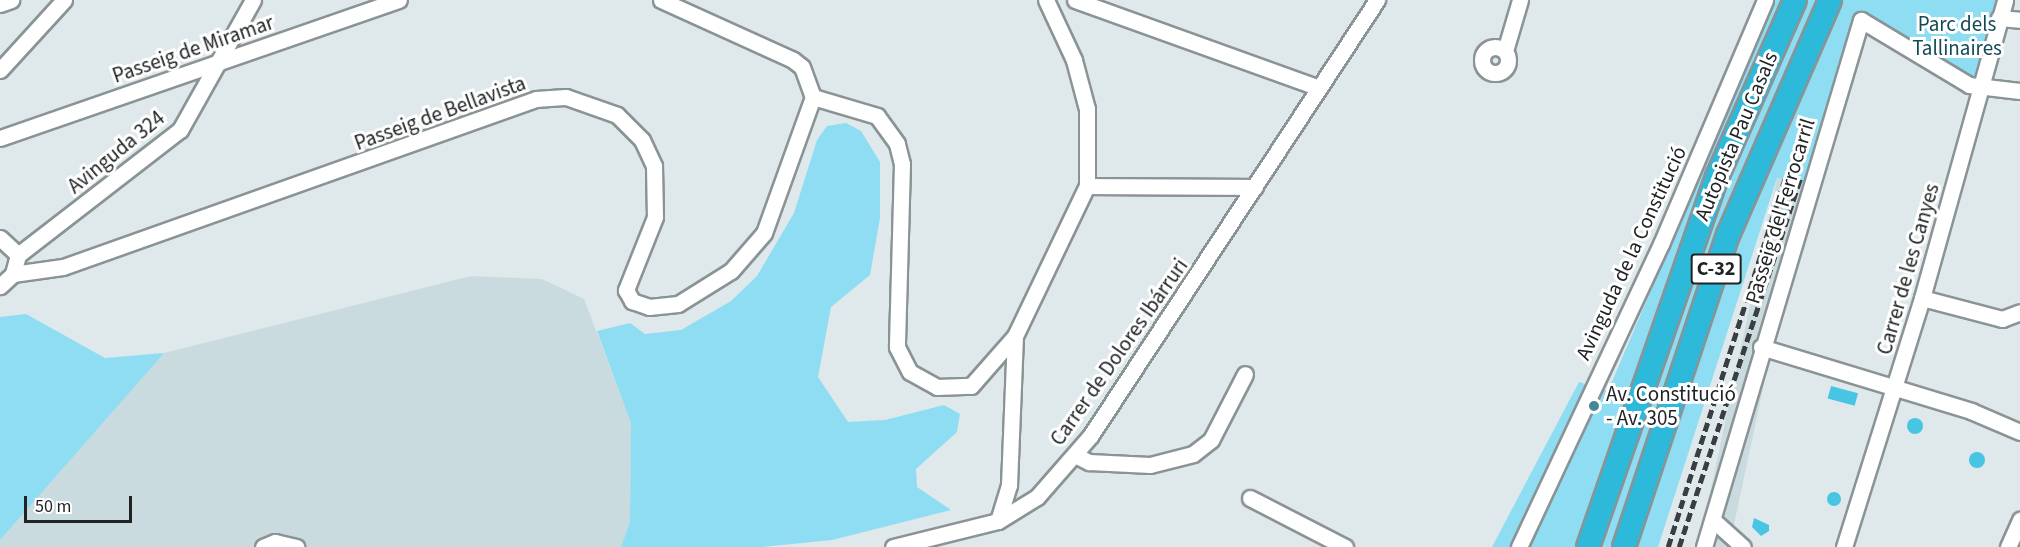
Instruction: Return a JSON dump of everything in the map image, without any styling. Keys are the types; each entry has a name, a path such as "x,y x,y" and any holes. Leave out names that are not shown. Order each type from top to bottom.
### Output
{"highway":[{"name":"Autopista Pau Casals","path":"1588,547 1717,177 1795,0"},
{"name":"Autopista Pau Casals","path":"1624,547 1728,235 1830,0"}],"street":[{"path":"0,4 11,0"},
{"path":"0,70 64,0"},
{"name":"Avinguda 324","path":"18,255 167,143 220,62 253,0"},
{"name":"Passeig de Miramar","path":"0,138 399,0"},
{"path":"661,0 793,60 802,67 813,97 877,116 897,144 902,164 897,347 910,372 937,387 971,386 1015,336 1087,186 1087,109 1074,60 1046,0"},
{"path":"1075,0 1319,88"},
{"name":"Carrer de Dolores Ibárruri","path":"893,547 998,521 1037,497 1075,455 1377,0"},
{"path":"1505,51 1520,0"},
{"name":"Avinguda de la Constitució","path":"1519,547 1528,521 1661,244 1765,0"},
{"name":"Carrer de les Canyes","path":"1844,547 1922,298 2005,0"},
{"path":"1999,18 2020,20"},
{"name":"Passeig del Ferrocarril","path":"1704,547 1761,347 1861,20 1981,88"},
{"path":"1981,88 2020,91"},
{"name":"Passeig de Bellavista","path":"13,274 63,267 536,99 566,97 617,115 642,140 654,166 655,217 626,290 633,301 650,307 678,304 731,271 764,233 813,97"},
{"path":"1087,186 1255,187"},
{"path":"0,238 18,255 13,274 0,286"},
{"path":"1922,298 2002,319 2020,312"},
{"path":"998,521 1012,465 1015,336"},
{"path":"1761,347 2020,432"},
{"path":"1075,455 1089,462 1150,465 1193,454 1211,440 1245,374"},
{"path":"1250,498 1345,547"},
{"path":"1713,520 1743,547"},
{"path":"2008,547 2020,520"},
{"name":"Avinguda de la Constitució","path":"1509,547 1528,521"},
{"path":"263,547 275,542 296,547"}],"shaded area":[{"path":"1777,178 1806,184 1729,547 1699,547"},
{"path":"471,276 542,279 584,299 631,422 630,521 621,547 0,547 0,540 90,431 164,353"},
{"path":"1831,386 1858,393 1855,406 1828,399"},
{"path":"1912,418 1918,418 1923,426 1921,432 1912,434 1907,429 1907,423"},
{"path":"1977,452 1983,454 1985,460 1983,466 1977,468 1971,466 1969,460 1971,454"},
{"path":"1831,492 1837,492 1841,499 1837,506 1831,506 1827,502 1827,496"},
{"path":"1754,518 1769,525 1769,531 1761,536 1752,527"}],"green space":[{"name":"Parc dels Tallinaires","path":"1775,0 2005,0 1981,88 1861,20 1806,184 1777,178 1658,547 1492,547 1579,382 1608,391"},
{"path":"846,123 861,131 880,162 880,218 870,275 831,307 818,377 848,422 885,420 944,405 960,414 957,432 916,469 917,487 951,510 832,540 761,547 621,547 630,521 631,423 597,331 630,323 645,334 681,330 731,301 757,276 794,213 817,140 827,126"},
{"path":"26,314 105,358 164,353 0,540 0,317"}],"railway":[{"path":"1679,547 1801,176"},
{"path":"1668,547 1785,179"}],"place":[{"name":"Av. Constitució - Av. 305","path":"1594,406"}]}
